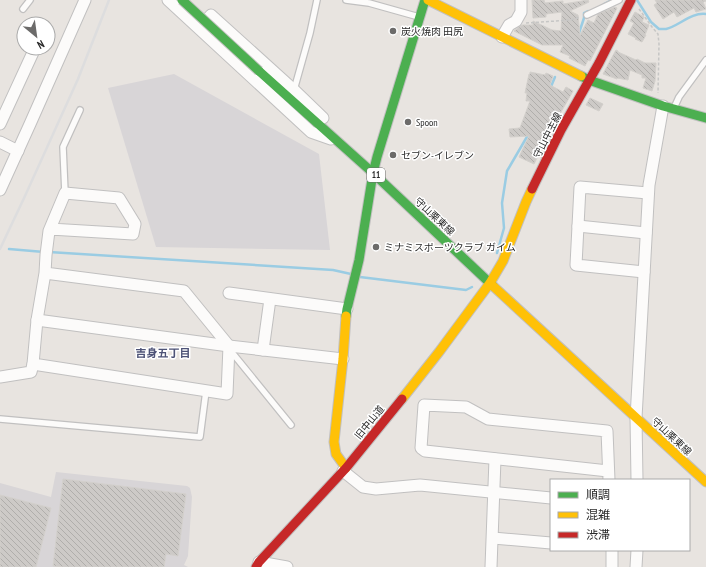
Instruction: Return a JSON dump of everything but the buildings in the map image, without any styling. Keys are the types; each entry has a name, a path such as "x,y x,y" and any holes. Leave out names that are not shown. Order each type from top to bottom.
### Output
{"street":[{"path":"0,190 85,0"},
{"path":"168,0 311,132 335,139"},
{"name":"守山栗東線","path":"182,0 373,173 503,296 706,482"},
{"path":"425,0 373,173 359,260 347,309 334,442 336,454 345,469 363,487 376,489 420,484 550,498"},
{"path":"428,0 589,80 668,107 706,118"},
{"path":"502,37 509,25 516,20 521,12 521,0"},
{"name":"守山中主線","path":"490,283 503,261 526,202 561,130 631,0"},
{"path":"199,28 211,15 294,90 331,126 335,139"},
{"path":"0,124 31,56"},
{"path":"637,479 636,418 648,193 668,107"},
{"path":"0,142 18,151"},
{"path":"644,272 576,265 580,187 648,193"},
{"path":"0,377 31,372 50,229 65,193 119,198 135,224 133,234 50,229"},
{"path":"578,226 646,232"},
{"path":"33,364 227,394 229,347 184,290 45,273"},
{"name":"旧中山道","path":"258,564 345,469 439,352 490,283"},
{"path":"230,293 347,309"},
{"path":"263,350 270,299"},
{"path":"37,320 229,347 343,359"},
{"path":"424,405 466,407 488,419 607,431 608,475 496,458 425,451 421,448 424,405"},
{"path":"491,567 496,458"},
{"path":"493,538 550,543"},
{"path":"612,551 612,567"},
{"path":"636,551 636,567"},
{"path":"258,564 287,567"}],"lane":[{"path":"23,9 30,0"},
{"path":"294,90 310,33 317,0"},
{"path":"346,0 369,3 420,18"},
{"path":"585,16 619,0"},
{"path":"668,107 679,97 706,60"},
{"path":"65,193 63,147 80,110"},
{"path":"229,347 291,425"},
{"path":"0,419 200,437 206,391"}],"path":[{"path":"631,0 658,34 658,95"},
{"path":"516,20 519,24 571,20 585,16"}],"shaded area":[{"path":"174,74 319,154 330,250 156,247 108,88"},
{"path":"56,472 187,486 190,488 192,497 188,556 184,565 188,567 0,567 0,483 51,497"}],"waterway":[{"path":"604,4 612,0"},
{"path":"637,0 651,22 659,29 666,29 695,15 706,14"},
{"path":"579,33 584,18 584,13 588,11"},
{"path":"550,89 555,77"},
{"path":"497,253 504,228 502,203 507,171 528,135"},
{"path":"9,249 44,252"},
{"path":"49,252 333,270 351,274"},
{"path":"360,277 466,290 472,287"}],"railway":[{"path":"0,249 78,79 109,0"}],"traffic: fast":[{"path":"182,0 259,71"},
{"path":"346,316 359,260 373,173 425,0"},
{"path":"259,71 373,173 493,286"},
{"path":"581,76 663,106 706,118"}],"traffic: slow":[{"path":"428,0 581,76"},
{"path":"402,399 490,283 503,261 532,189"},
{"path":"493,286 706,482"},
{"path":"346,316 334,442 336,454 346,468"}],"traffic: jam":[{"path":"532,189 561,130 599,63 631,0"},
{"path":"256,567 346,468 402,399"}],"place":[{"name":"炭火焼肉 田尻","path":"393,31"},
{"name":"Spoon","path":"408,122"},
{"name":"セブン-イレブン","path":"393,155"},
{"name":"ミナミスポーツクラブ ガイム","path":"376,247"}],"district":[{"name":"吉身五丁目","path":"163,353"}]}
